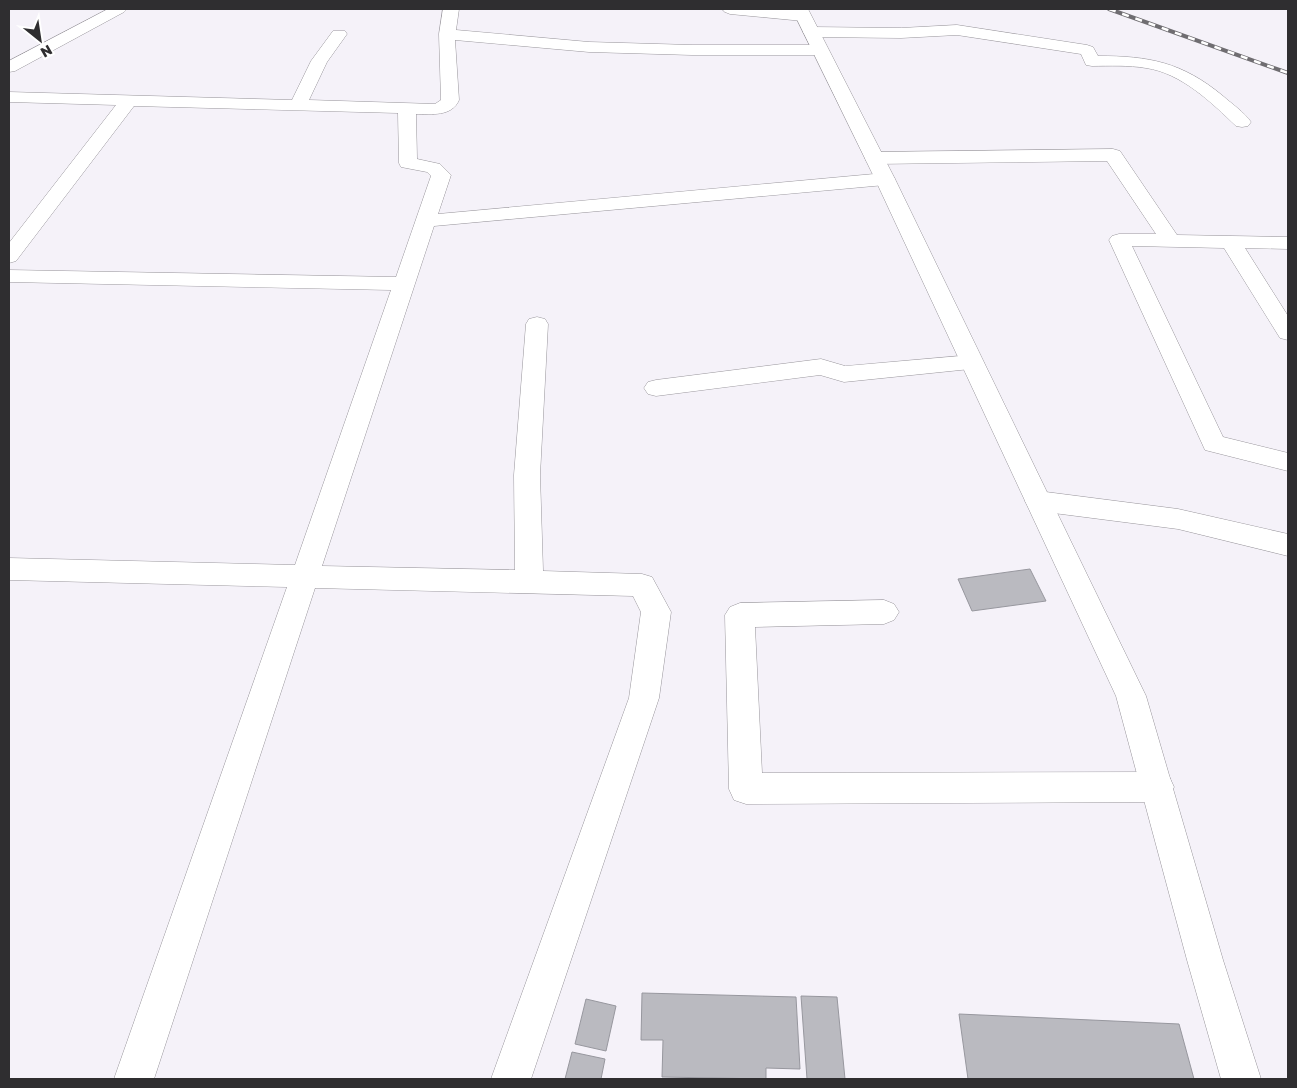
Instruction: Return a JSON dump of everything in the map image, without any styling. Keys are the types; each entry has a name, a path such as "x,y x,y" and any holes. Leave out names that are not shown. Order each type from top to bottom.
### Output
{"street":[{"path":"9,67 119,9"},
{"path":"9,97 436,109 448,105 450,100 447,34 451,9"},
{"path":"730,9 808,27 900,33 957,30 1088,50 1092,60 1148,64 1179,74 1207,90 1242,122"},
{"path":"447,34 589,47 692,50 808,27"},
{"path":"808,27 880,169 1131,696 1205,960 1242,1079"},
{"path":"298,105 319,61 339,34"},
{"path":"9,256 129,100"},
{"path":"134,1079 441,175 433,168 408,163 406,108"},
{"path":"426,221 880,169 1113,155 1170,240"},
{"path":"1288,243 1119,240 1214,444 1288,462"},
{"path":"1230,241 1288,333"},
{"path":"9,276 404,284"},
{"path":"529,583 527,475 537,324"},
{"path":"656,388 821,367 844,374 972,363"},
{"path":"1038,501 1178,519 1288,545"},
{"path":"9,570 642,585 656,612 644,698 511,1079"},
{"path":"884,612 740,615 746,789 1157,787"}],"building":[{"path":"1030,569 1046,601 972,611 958,579"},
{"path":"642,993 796,997 800,1069 766,1068 766,1079 662,1077 663,1040 641,1040"},
{"path":"801,996 837,997 845,1079 807,1079"},
{"path":"586,999 616,1006 606,1051 575,1044"},
{"path":"959,1014 1179,1024 1194,1079 968,1079"},
{"path":"572,1052 605,1059 601,1079 565,1079"}],"railway":[{"path":"1109,9 1288,73"}]}
